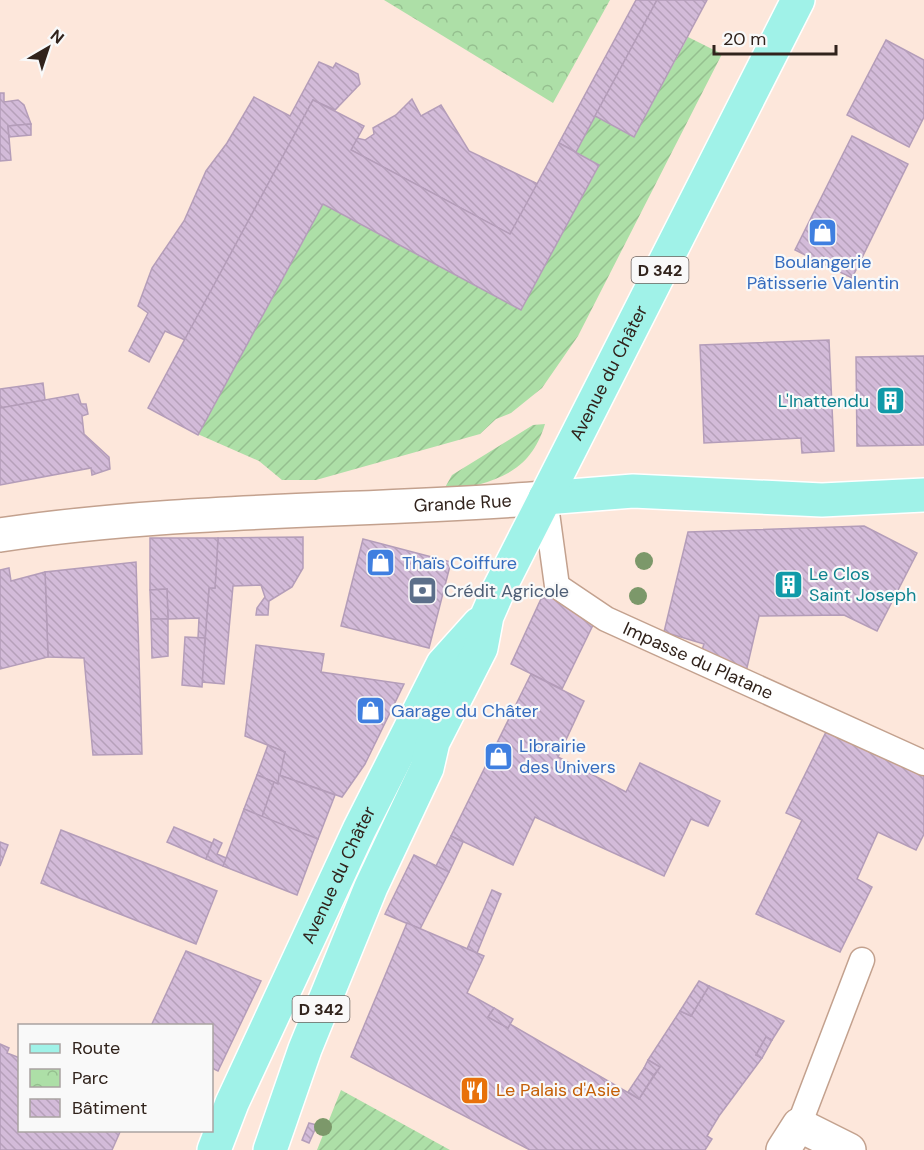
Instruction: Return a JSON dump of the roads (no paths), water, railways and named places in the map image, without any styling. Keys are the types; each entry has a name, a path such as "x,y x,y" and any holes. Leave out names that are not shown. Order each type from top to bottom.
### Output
{"main road":[{"name":"Avenue du Châter","path":"270,1150 305,1049 371,887 423,778 433,742 481,648 487,616 798,0"},
{"name":"Grande Rue","path":"545,498 633,491 822,500 924,495"},
{"name":"Avenue du Châter","path":"214,1150 232,1103 359,830 443,664 487,616"}],"street":[{"name":"Grande Rue","path":"0,535 65,526 211,515 430,507 545,498"},
{"path":"791,1138 849,1150"}],"lane":[{"name":"Impasse du Platane","path":"545,498 557,586 606,619 924,763"},
{"path":"791,1138 862,960"}],"place":[{"name":"Boulangerie Pâtisserie Valentin","path":"823,233"},
{"name":"L'Inattendu","path":"890,401"},
{"name":"Thaïs Coiffure","path":"381,563"},
{"name":"Le Clos Saint Joseph","path":"788,584"},
{"name":"Crédit Agricole","path":"423,591"},
{"name":"Garage du Châter","path":"370,711"},
{"name":"Librairie des Univers","path":"498,756"},
{"name":"Le Palais d'Asie","path":"475,1090"}]}
